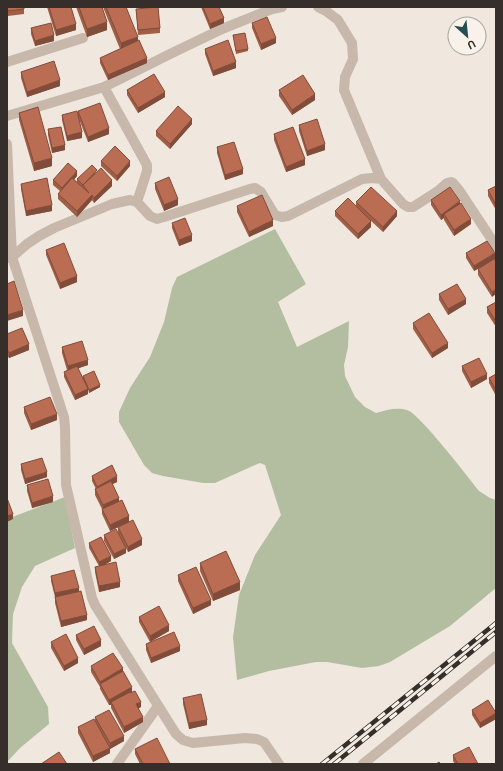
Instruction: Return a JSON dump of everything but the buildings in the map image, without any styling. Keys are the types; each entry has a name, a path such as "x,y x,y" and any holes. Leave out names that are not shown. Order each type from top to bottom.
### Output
{"street":[{"path":"7,116 104,88 222,29 272,9 282,7"},
{"path":"318,7 338,20 352,43 353,60 345,77 344,90 381,180 403,204 408,207 413,207 438,191 447,183 453,183 496,246"},
{"path":"7,62 83,38"},
{"path":"104,88 147,165 147,172 137,202"},
{"path":"7,144 10,258 64,417 66,485 92,598 98,611 176,734 183,740 193,743 246,738 257,739 264,742 279,764"},
{"path":"10,258 26,244 54,228 112,204 130,200 137,202 150,216 157,219 255,188 260,192 276,215 282,217 288,216 362,180 372,178 381,180"},
{"path":"363,764 496,656"},
{"path":"117,764 158,706"}],"green space":[{"path":"275,229 306,284 278,302 297,347 349,321 348,347 344,365 345,376 355,397 365,407 376,413 399,409 407,410 413,414 443,446 479,491 496,500 496,588 450,626 390,662 379,666 362,668 327,662 316,662 269,671 237,680 233,637 239,595 255,555 281,515 265,465 260,463 215,483 203,483 152,473 144,465 119,422 119,412 130,388 150,357 164,322 172,288 177,277"},
{"path":"65,497 75,548 35,566 22,587 13,614 12,643 48,707 49,724 20,748 7,762 7,519"}],"railway":[{"path":"322,764 496,623"},
{"path":"334,764 496,632"}]}
